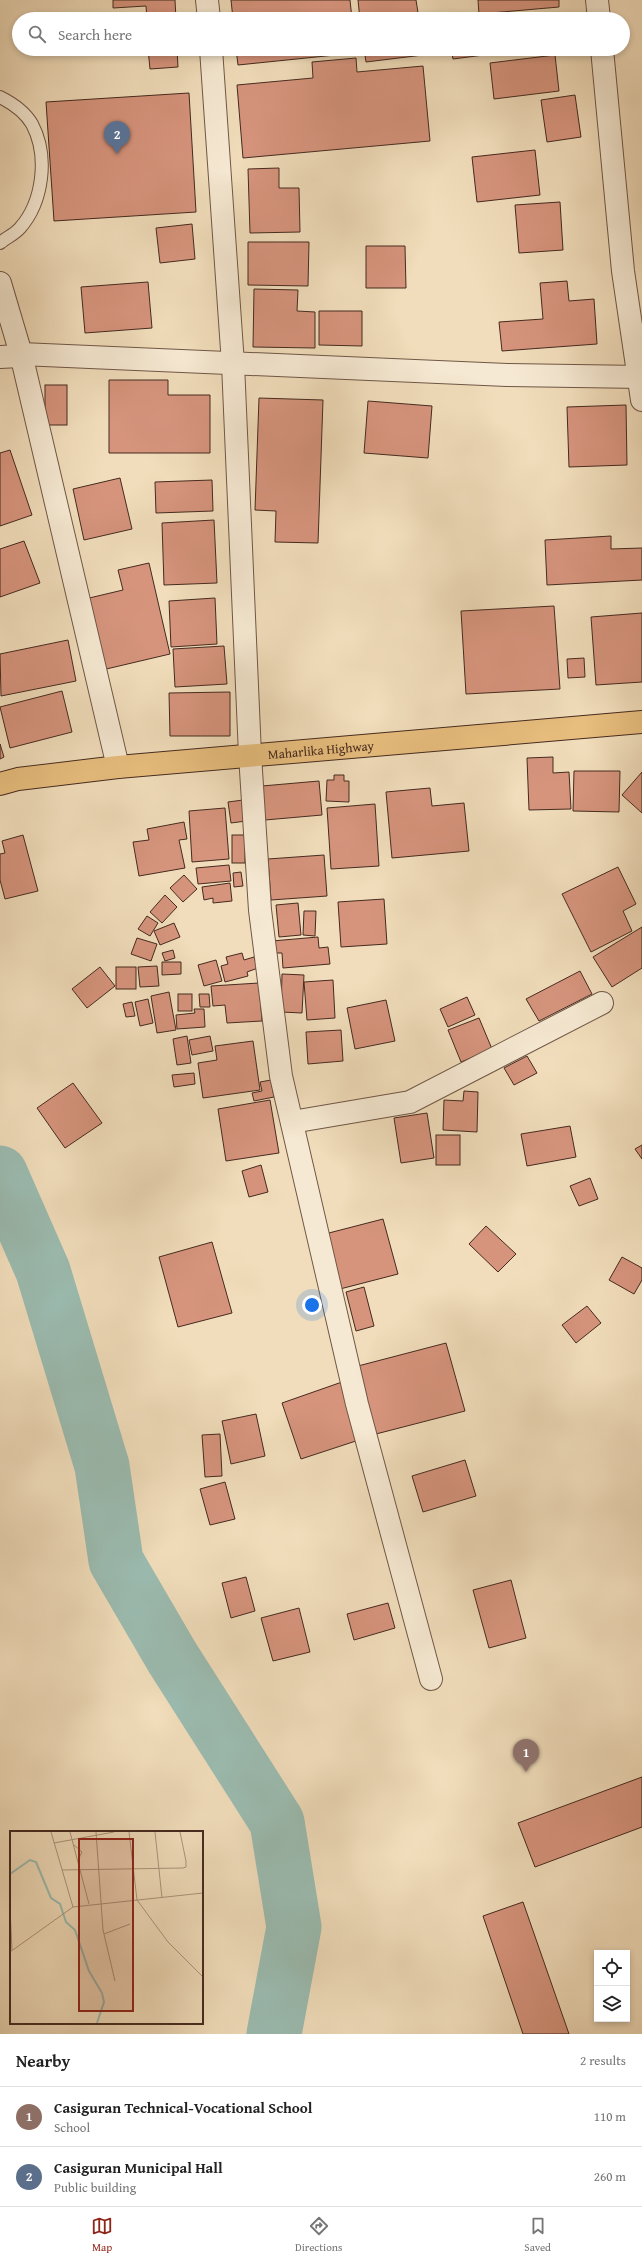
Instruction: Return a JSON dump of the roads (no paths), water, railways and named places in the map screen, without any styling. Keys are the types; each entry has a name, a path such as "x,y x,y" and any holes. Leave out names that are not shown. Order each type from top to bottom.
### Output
{"highway":[{"name":"Maharlika Highway","path":"0,784 18,779 250,755 642,722"}],"street":[{"path":"207,0 208,12"},
{"path":"597,0 598,12"},
{"path":"211,56 233,364 250,755 260,910 280,1076 357,1404 431,1679"},
{"path":"603,56 623,271 640,377 642,400"},
{"path":"0,283 10,356 118,768"},
{"path":"10,356 507,374 640,377"},
{"path":"292,1122 410,1102 602,1003"}],"lane":[{"path":"0,97 15,104 32,124 41,152 42,180 33,206 20,228 0,243"}],"waterway":[{"path":"0,1173 43,1271 102,1466 116,1561 172,1657 277,1822 294,1927 274,2034"}],"place":[{"name":"Casiguran Municipal Hall","path":"117,154"},
{"name":"Casiguran Technical-Vocational School","path":"526,1772"}]}
